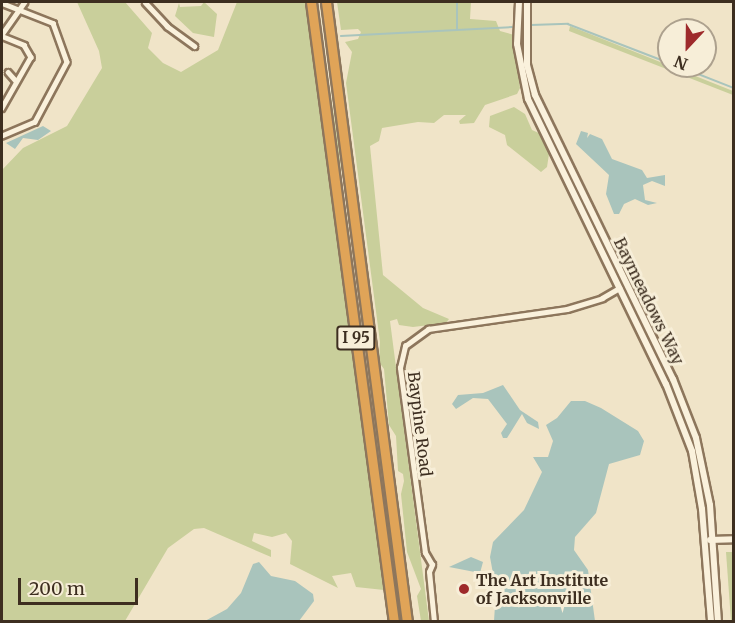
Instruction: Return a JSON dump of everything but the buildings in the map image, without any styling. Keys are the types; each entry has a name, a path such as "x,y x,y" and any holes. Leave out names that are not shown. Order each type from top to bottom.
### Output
{"highway":[{"name":"I 95","path":"311,2 393,621"},
{"name":"I 95","path":"327,2 407,621"}],"street":[{"path":"2,108 16,81 28,65 31,53 24,45 2,35 21,11 24,2"},
{"path":"145,2 167,26 195,46"},
{"name":"Baymeadows Way","path":"519,2 517,44 528,99 673,398 695,450 711,621"},
{"name":"Baymeadows Way","path":"527,2 527,64 535,95 673,379 695,450 713,540 718,621"},
{"path":"2,3 56,26 67,65 35,122 2,136"},
{"path":"9,72 16,81"},
{"name":"Baypine Road","path":"434,621 429,573 432,566 425,553 400,368 405,346 428,328 567,309 602,298 619,288"},
{"path":"704,541 734,539"}],"green space":[{"path":"77,2 125,2 152,33 148,48 163,63 181,72 218,50 237,2 305,2 384,590 356,587 351,573 332,576 338,588 290,564 292,541 286,533 272,537 254,533 252,541 271,550 271,557 204,528 194,529 168,548 125,621 2,622 2,170 23,148 67,126 102,68 99,51"},
{"path":"204,2 217,14 214,37 193,33 175,16 179,3 180,7 201,6"},
{"path":"337,2 471,2 470,19 496,21 500,31 514,35 520,88 517,94 485,105 474,123 460,124 459,121 466,115 444,115 434,123 418,122 382,128 379,141 370,146 383,275 423,308 449,319 446,323 413,327 399,325 397,319 390,321 429,621 421,621 417,596 421,589 407,552 401,494 404,481 403,474 398,471 396,436 389,425 384,369 379,362 380,342 346,83 352,52 345,42 358,39 361,32 358,29 341,30"},
{"path":"319,22 339,147 343,199 329,99"},
{"path":"570,26 657,61 657,65 569,31"},
{"path":"689,78 700,78 733,91 733,95"},
{"path":"514,107 525,114 532,130 541,134 549,154 547,167 541,172 507,145 505,135 489,127 490,116"},
{"path":"726,552 733,552 733,621 731,621"}],"water":[{"path":"43,126 51,131 38,140 23,138 15,149 6,143"},
{"path":"581,131 588,133 587,138 590,134 602,139 612,159 642,170 647,178 665,175 665,186 652,181 643,185 645,200 657,203 648,205 635,199 624,204 619,214 614,214 606,194 609,175 576,144"},
{"path":"503,385 520,410 538,422 539,429 527,423 522,414 507,438 503,438 501,433 507,424 488,399 473,398 456,409 452,404 458,395 483,393"},
{"path":"571,401 585,401 601,408 638,431 644,441 640,455 609,464 596,513 575,537 574,550 588,570 595,621 494,621 496,590 490,557 493,542 524,510 542,472 533,457 548,457 553,441 546,425 557,418"},
{"path":"471,557 483,562 480,573 449,567"},
{"path":"259,562 271,576 295,581 313,594 314,601 299,621 205,621 227,609 241,593 253,564"}],"waterway":[{"path":"457,2 457,30"},
{"path":"531,25 568,24 657,58"},
{"path":"341,36 512,27"},
{"path":"709,78 734,88"}],"place":[{"name":"The Art Institute of Jacksonville","path":"464,589"}]}
